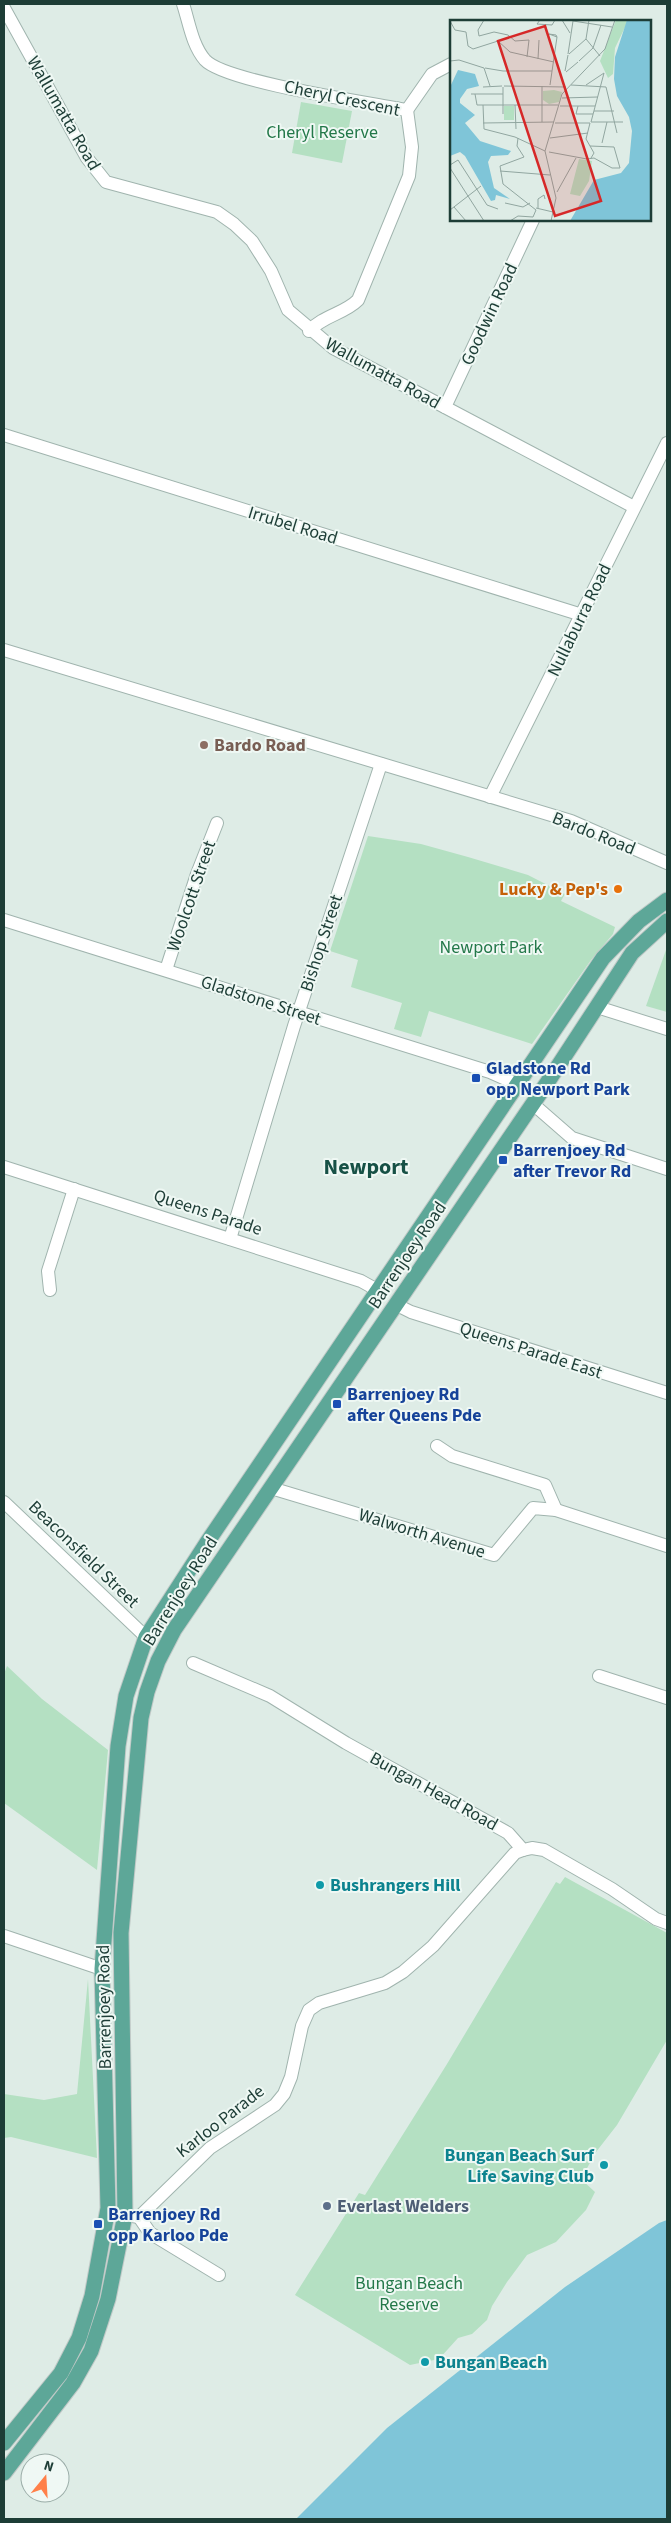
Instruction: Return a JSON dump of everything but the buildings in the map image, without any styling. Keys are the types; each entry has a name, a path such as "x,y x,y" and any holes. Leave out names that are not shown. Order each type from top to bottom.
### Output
{"main road":[{"name":"Barrenjoey Road","path":"4,2443 61,2373 79,2338 92,2296 106,2225 108,2179 102,1969 118,1746 126,1696 146,1637 206,1544 379,1292 603,958 622,937 667,900"},
{"name":"Barrenjoey Road","path":"4,2473 73,2382 91,2350 132,2216 121,1933 141,1718 147,1692 163,1650 395,1304 533,1104 632,953 667,921"},
{"path":"579,996 597,1008"},
{"path":"517,1084 533,1104"},
{"name":"Queens Parade","path":"379,1292 395,1304"},
{"name":"Beaconsfield Street","path":"146,1637 163,1650"},
{"name":"Karloo Parade","path":"106,2225 132,2216"}],"street":[{"name":"Cheryl Crescent","path":"183,4 194,42 206,61 224,72 290,88 407,110 412,146 408,176 358,300 351,307 321,320 309,331"},
{"name":"Wallumatta Road","path":"4,8 87,158 106,182 217,212 234,224 252,241 272,271 288,310 309,331 333,348 634,507"},
{"path":"407,110 432,74 450,65"},
{"name":"Goodwin Road","path":"445,407 533,221"},
{"name":"Irrubel Road","path":"4,435 582,615"},
{"name":"Nullaburra Road","path":"490,797 667,443"},
{"name":"Bardo Road","path":"4,650 593,829 667,863"},
{"name":"Bishop Street","path":"230,1239 299,1013 381,764"},
{"name":"Woolcott Street","path":"166,970 197,874 217,823"},
{"name":"Gladstone Street","path":"4,920 490,1072 517,1084"},
{"path":"597,1008 667,1030"},
{"path":"533,1104 572,1138 667,1169"},
{"name":"Queens Parade","path":"4,1167 361,1281 379,1292"},
{"path":"50,1290 48,1272 74,1189"},
{"name":"Queens Parade East","path":"395,1304 411,1312 667,1393"},
{"path":"437,1446 452,1456 545,1485 556,1510"},
{"name":"Walworth Avenue","path":"271,1488 494,1555 533,1508 556,1510 667,1546"},
{"name":"Beaconsfield Street","path":"4,1502 146,1637"},
{"name":"Bungan Head Road","path":"193,1663 270,1696 346,1743 508,1832 522,1850"},
{"path":"599,1676 667,1698"},
{"path":"522,1850 532,1848 544,1850 612,1890 656,1919 667,1923"},
{"name":"Karloo Parade","path":"132,2216 210,2148 275,2105 284,2094 292,2077 302,2026 309,2010 320,2003 384,1983 403,1972 433,1946 515,1853 522,1850"},
{"path":"4,1936 102,1969"},
{"path":"132,2216 150,2233 220,2276"}],"green space":[{"name":"Cheryl Reserve","path":"301,102 352,111 342,163 292,153"},
{"name":"Newport Park","path":"368,836 421,844 528,875 565,894 561,901 615,927 613,934 591,960 532,1044 429,1011 421,1037 394,1029 402,1003 351,987 358,960 330,951"},
{"path":"667,950 667,1012 646,1006"},
{"path":"7,1666 42,1699 108,1750 97,1870 4,1803 4,1674"},
{"name":"Bungan Beach Reserve","path":"565,1877 667,1933 667,2040 617,2125 596,2152 581,2179 595,2192 586,2210 556,2242 527,2255 492,2306 487,2320 472,2334 458,2338 439,2359 410,2365 295,2295 359,2193 365,2195 447,2064 556,1882 560,1884"},
{"path":"88,1979 97,2158 11,2137 4,2138 4,2094 44,2100 77,2094"}],"water":[{"path":"667,2220 667,2519 296,2519 387,2428 565,2287 659,2223"}],"place":[{"name":"Bardo Road","path":"204,745"},
{"name":"Lucky & Pep's","path":"618,889"},
{"name":"Gladstone Rd opp Newport Park","path":"476,1078"},
{"name":"Barrenjoey Rd after Trevor Rd","path":"503,1160"},
{"name":"Barrenjoey Rd after Queens Pde","path":"337,1404"},
{"name":"Bushrangers Hill","path":"320,1885"},
{"name":"Bungan Beach Surf Life Saving Club","path":"604,2165"},
{"name":"Everlast Welders","path":"327,2206"},
{"name":"Barrenjoey Rd opp Karloo Pde","path":"98,2224"},
{"name":"Bungan Beach","path":"425,2362"}],"district":[{"name":"Newport","path":"366,1166"}]}
